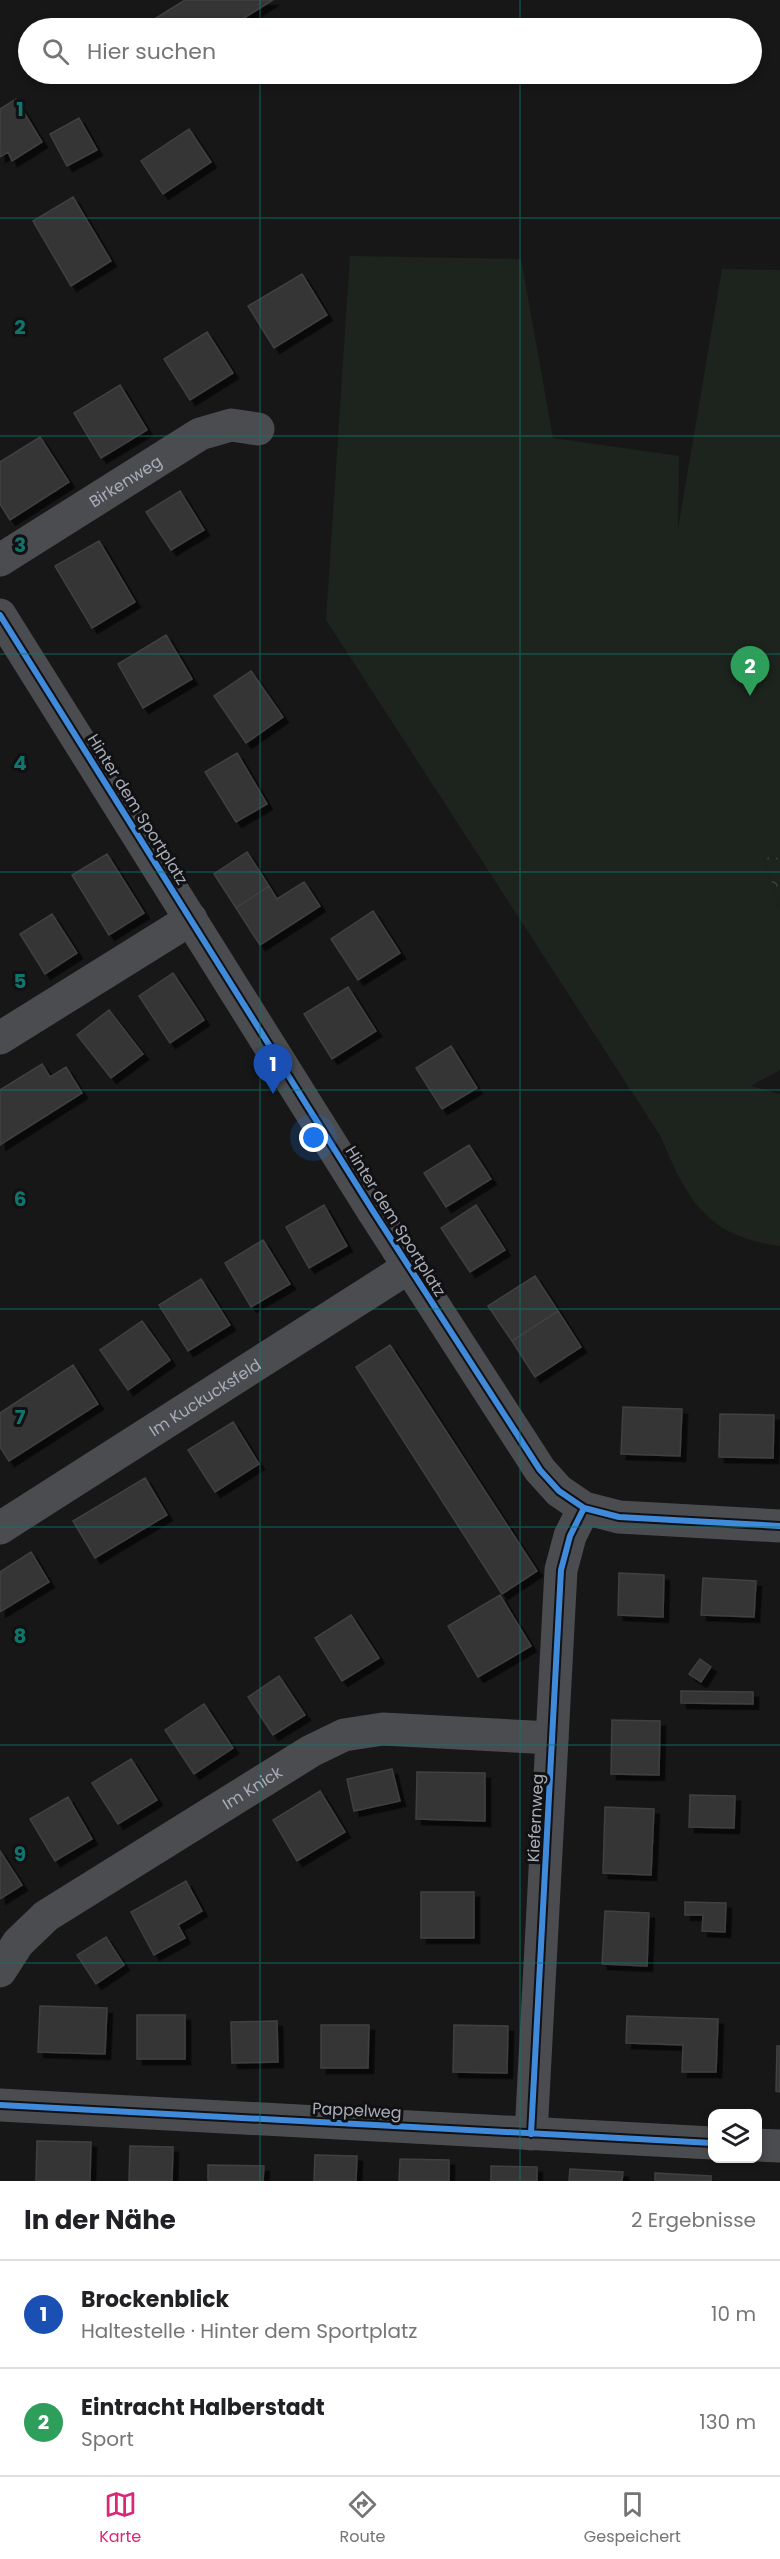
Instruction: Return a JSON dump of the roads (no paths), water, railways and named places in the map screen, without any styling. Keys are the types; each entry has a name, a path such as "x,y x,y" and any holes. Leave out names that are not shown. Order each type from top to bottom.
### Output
{"street":[{"name":"Birkenweg","path":"0,560 200,434 231,425 258,429"},
{"name":"Hinter dem Sportplatz","path":"0,615 409,1267 540,1470 559,1491 584,1508 619,1517 780,1526"},
{"path":"0,1038 190,919"},
{"name":"Im Kuckucksfeld","path":"0,1528 409,1267"},
{"name":"Kiefernweg","path":"531,2134 561,1570 570,1536 584,1508"},
{"name":"Im Knick","path":"0,1971 18,1943 46,1916 311,1751 344,1735 383,1729 552,1738"},
{"name":"Pappelweg","path":"0,2105 708,2143"},
{"path":"762,2145 780,2146"}],"place":[{"name":"Eintracht Halberstadt","path":"750,696"},
{"name":"Brockenblick","path":"273,1094"}]}
